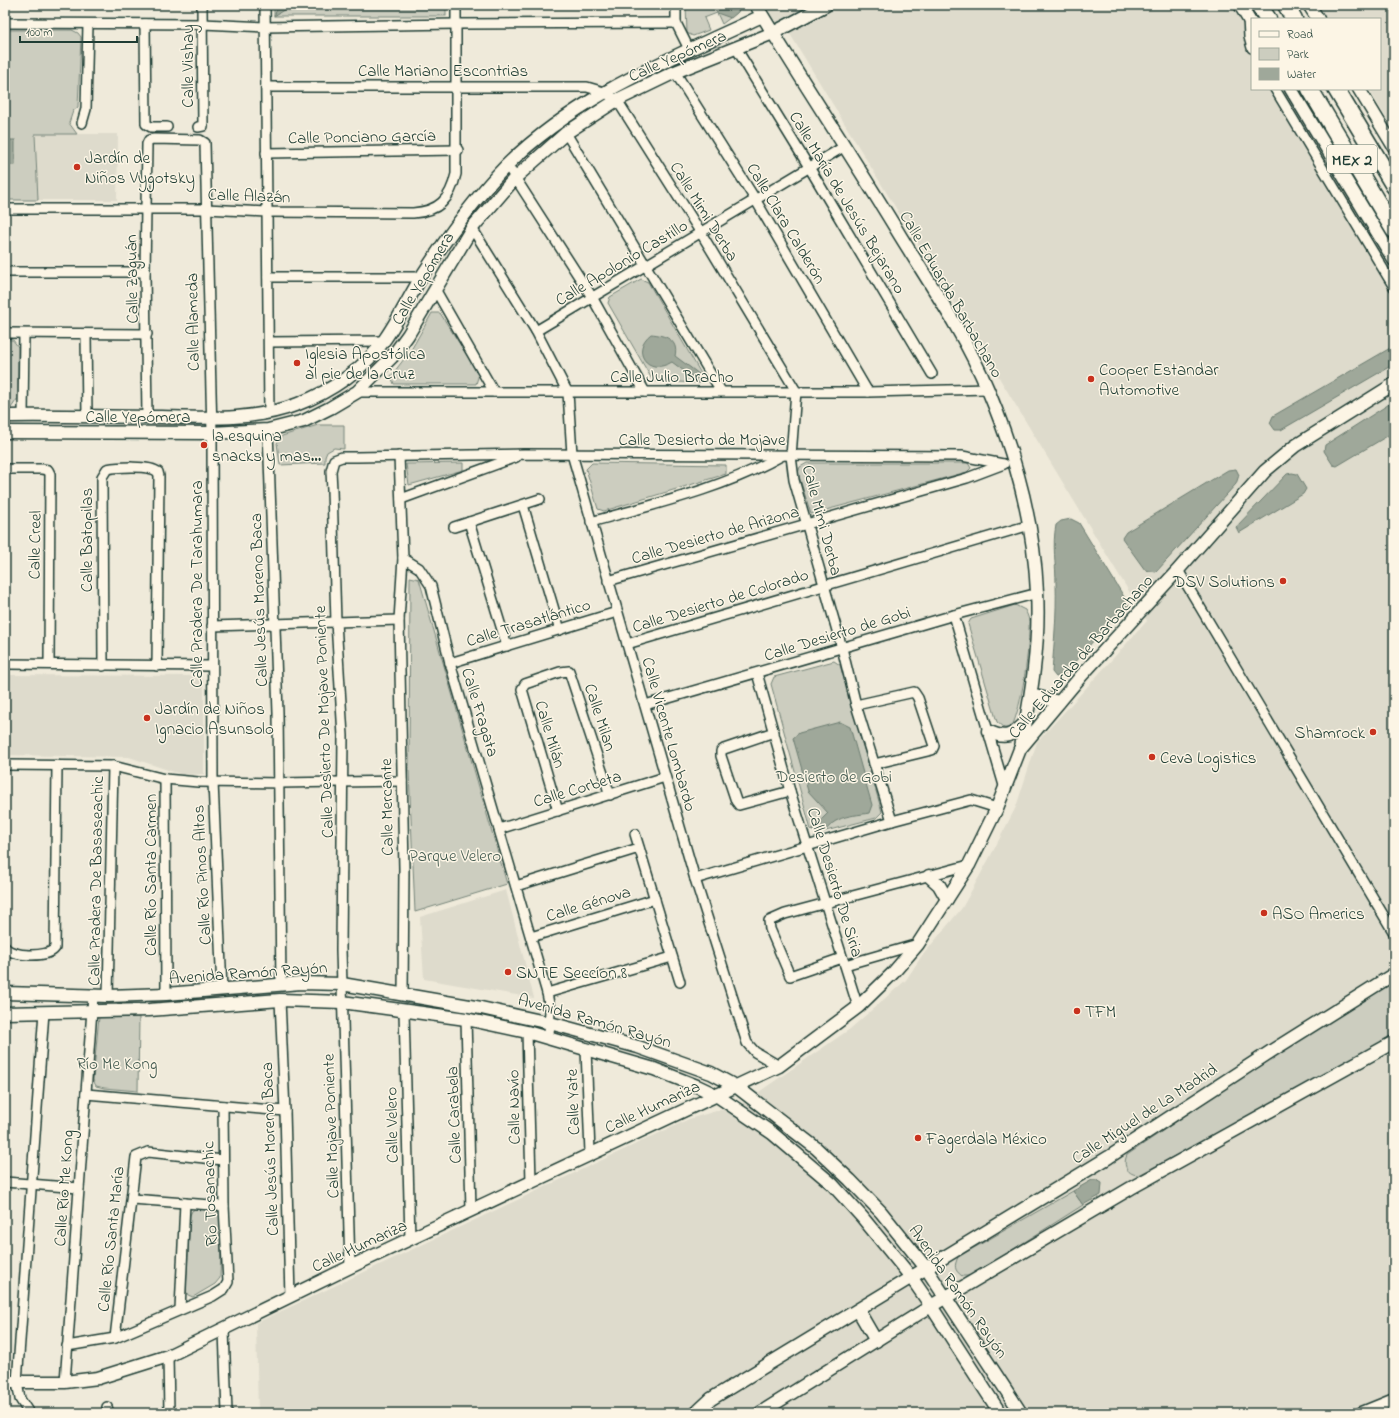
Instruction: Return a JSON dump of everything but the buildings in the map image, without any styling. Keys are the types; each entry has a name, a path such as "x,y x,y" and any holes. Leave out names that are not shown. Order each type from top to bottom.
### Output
{"highway":[{"path":"1260,5 1267,18"},
{"path":"1286,5 1293,18"},
{"name":"MEX 2","path":"1311,90 1394,230"},
{"name":"MEX 2","path":"1337,90 1394,186"},
{"path":"1370,190 1394,239"}],"main road":[{"name":"Calle Eduarda Barbachano","path":"756,5 845,146 960,335 988,390 1009,462 1030,525 1038,593 1037,630 1031,695 1020,749"},
{"name":"Calle Yepómera","path":"5,432 212,433 268,430 304,421 330,408 357,392 392,357 408,334 472,228 515,178 566,133 618,100 675,72 773,33 826,5"},
{"path":"1240,5 1250,21"},
{"path":"1309,5 1317,18"},
{"name":"Calle Yepómera","path":"5,416 211,418 269,413 300,404 320,394 360,366 385,341 422,277 465,214 507,165 552,127 604,92 762,16"},
{"path":"1292,90 1394,260"},
{"path":"1360,90 1394,147"},
{"name":"Calle Eduarda de Barbachano","path":"716,1094 737,1087 779,1066 858,1007 893,973 918,944 968,865 997,808 1020,749 1059,702 1265,472 1295,446 1394,384"},
{"path":"1031,695 1059,702"},
{"path":"988,731 996,735 1006,736 1017,732 1025,723"},
{"path":"929,876 939,885 947,899"},
{"name":"Calle Miguel de La Madrid","path":"696,1413 711,1399 1109,1157 1273,1050 1394,974"},
{"name":"Avenida Ramón Rayón","path":"5,993 108,996 166,994 281,985 342,984 481,1008 550,1023 638,1047 711,1073 737,1087 838,1167 881,1212 926,1268 1021,1413"},
{"name":"Avenida Ramón Rayón","path":"5,1013 93,1012 185,1008 280,1000 342,1002 466,1019 527,1032 549,1037 654,1069 716,1094 772,1133 832,1184 862,1217 910,1277 931,1306 1000,1413"},
{"path":"760,1413 931,1306 1131,1188 1394,1042"},
{"name":"Calle Humariza","path":"11,1382 64,1382 98,1378 168,1356 224,1330 350,1267 716,1094"},
{"path":"858,1310 876,1341"},
{"path":"1362,1413 1394,1400"}],"street":[{"name":"Calle Vishay","path":"200,127 203,24 202,5"},
{"path":"265,5 269,413"},
{"path":"456,5 458,150"},
{"path":"676,5 676,23 690,51"},
{"path":"1250,21 1249,37 1251,44"},
{"path":"5,24 203,24 265,27 676,23"},
{"path":"82,124 86,109 88,24"},
{"path":"145,24 146,124 151,127 167,127"},
{"name":"Calle María de Jesús Bejarano","path":"736,48 809,167 932,374"},
{"name":"Calle Clara Calderón","path":"675,72 755,199 868,392"},
{"name":"Calle Mariano Escontrias","path":"266,87 581,86 597,88 618,100"},
{"path":"1276,90 1394,286"},
{"name":"Calle Mimi Derba","path":"618,100 701,233 796,391 787,455 842,648 856,705 892,821"},
{"path":"566,133 721,392"},
{"name":"Calle Alameda","path":"149,140 183,139 204,141 206,154 212,433"},
{"name":"Calle Zaguán","path":"147,417 145,272 147,148 149,140"},
{"name":"Calle Apolonio Castillo","path":"536,331 845,146"},
{"name":"Calle Ponciano García","path":"266,153 458,150"},
{"name":"Calle Alazán","path":"5,210 206,209 267,212 427,212 442,203 454,185 458,150"},
{"path":"507,165 592,297 645,392"},
{"path":"472,228 536,331 568,392"},
{"path":"5,272 145,272"},
{"path":"268,277 422,277"},
{"path":"435,288 494,392"},
{"path":"5,333 86,335 147,334"},
{"path":"23,416 24,334"},
{"path":"86,335 87,416"},
{"path":"269,342 385,341"},
{"name":"Calle Julio Bracho","path":"357,392 868,392 988,390"},
{"name":"Calle Vicente Lombardo","path":"568,392 572,454 616,612 627,644 695,879 747,1043 754,1052 779,1066"},
{"name":"Calle Jesús Moreno Baca","path":"268,430 276,624 280,783 281,985"},
{"name":"Calle Pradera De Tarahumara","path":"212,433 213,782"},
{"path":"401,499 524,454"},
{"name":"Calle Desierto de Mojave","path":"399,456 572,454 962,456 1009,462"},
{"path":"591,522 716,486 749,473 787,455"},
{"name":"Calle Desierto De Mojave Poniente","path":"342,984 344,781 343,736 336,622 331,471 334,460 342,457 399,456"},
{"name":"Calle Mercante","path":"399,456 402,558 399,620 402,781 403,994"},
{"name":"Calle Desierto de Arizona","path":"608,581 967,478 1009,462"},
{"name":"Calle Creel","path":"5,469 42,468 48,470 50,474 49,664"},
{"name":"Calle Batopilas","path":"103,666 102,477 107,469 152,468 158,472 159,476 157,666"},
{"path":"454,527 540,499"},
{"path":"522,505 560,630"},
{"path":"469,522 507,646"},
{"name":"Calle Desierto de Colorado","path":"627,644 1030,525"},
{"name":"Calle Fragata","path":"402,558 419,568 431,586 450,663 547,993 550,1023 549,1037"},
{"path":"1178,570 1394,933"},
{"name":"Calle Desierto de Gobi","path":"645,705 954,615 1038,593"},
{"name":"Calle Trasatlántico","path":"450,663 616,612"},
{"path":"954,615 1005,789"},
{"path":"212,626 399,620"},
{"path":"5,664 212,666"},
{"name":"Calle Milán","path":"558,811 522,689 525,684 560,672 569,671"},
{"name":"Calle Milan","path":"569,671 610,795"},
{"name":"Calle Desierto De Siria","path":"757,673 790,791 858,1007"},
{"path":"856,705 914,692 918,698 934,746 932,750 874,764"},
{"path":"774,732 724,748 721,751 721,756 736,801 739,805 790,791"},
{"path":"5,765 58,764 113,766 165,779 213,782 280,783 402,781"},
{"path":"5,947 12,953 36,955 48,954 55,948 58,764"},
{"name":"Calle Pradera De Basaseachic","path":"108,996 113,766"},
{"name":"Calle Corbeta","path":"499,828 665,777"},
{"name":"Calle Río Santa Carmen","path":"165,779 166,994"},
{"name":"Calle Río Pinos Altos","path":"213,782 222,990"},
{"name":"Calle Desierto De Siria","path":"695,879 892,821 971,800 997,808"},
{"path":"635,834 680,982"},
{"path":"516,886 639,848"},
{"path":"918,944 844,961 790,976 769,923 773,918 968,865"},
{"name":"Calle Génova","path":"531,937 655,899"},
{"path":"547,993 672,957"},
{"name":"Calle Mojave Poniente","path":"342,984 350,1267"},
{"name":"Calle Río Me Kong","path":"64,1382 93,996"},
{"name":"Calle Jesús Moreno Baca","path":"280,1000 285,1111 290,1297"},
{"name":"Calle Velero","path":"404,1011 410,1239"},
{"path":"29,1413 11,1382 31,1184 44,1012"},
{"name":"Calle Carabela","path":"466,1019 471,1210"},
{"name":"Calle Navío","path":"527,1032 531,1182"},
{"name":"Calle Yate","path":"586,1049 590,1153"},
{"path":"86,1094 285,1111"},
{"name":"Río Tosanachic","path":"180,1309 220,1292 228,1282 224,1206 222,1106"},
{"name":"Calle Río Santa María","path":"115,1338 136,1157 148,1152 223,1160"},
{"path":"5,1182 79,1188"},
{"path":"132,1199 224,1206"},
{"path":"67,1346 115,1338 180,1309 185,1203"},
{"path":"224,1330 227,1413"},
{"path":"168,1356 169,1413"}],"shaded area":[{"path":"765,5 815,5 777,25"},
{"path":"829,5 1235,5 1251,32 1251,90 1286,90 1394,271 1394,1413 258,1413 256,1323 689,1119 743,1103 850,1029 906,980 921,957 962,908 1016,807 1037,742 1147,621 787,29"},
{"path":"1317,5 1394,5 1394,131 1370,90 1381,90 1381,18 1325,18"},
{"name":"Jardín de Niños Vygotsky","path":"35,134 118,134 117,200 38,200"},
{"path":"5,675 199,676 204,681 204,774 183,775 129,757 5,755"},
{"path":"506,890 534,998 424,979 420,917"}],"green space":[{"path":"274,5 446,5 446,16 274,16"},
{"path":"686,5 739,5 738,12 722,24 717,13 704,18 709,30 693,36 687,33"},
{"path":"5,30 72,30 78,33 81,37 78,107 73,111 69,123 77,134 35,134 38,200 5,200"},
{"path":"641,279 648,282 703,377 700,383 653,381 608,303 610,297"},
{"path":"432,313 440,313 479,374 476,384 394,384 391,376 411,350"},
{"path":"5,340 13,340 18,347 18,398 11,408 5,407"},
{"path":"318,425 344,425 344,449 334,448 327,452 325,463 280,465 277,443 282,436"},
{"path":"463,463 463,470 409,485 406,464"},
{"path":"592,463 726,465 726,474 604,511 598,509 586,469"},
{"path":"807,463 968,463 971,468 967,472 811,514 798,473 800,467"},
{"name":"Parque Velero","path":"410,577 419,579 507,884 415,912 409,771"},
{"path":"1015,605 1025,610 1028,618 1028,646 1019,707 1011,728 1004,728 997,722 968,624 971,619"},
{"name":"Desierto de Gobi","path":"834,661 840,665 882,812 876,818 818,833 811,830 771,684 774,677"},
{"path":"1394,984 1394,1035 1328,1074 1139,1175 1129,1172 1125,1163 1127,1155 1254,1069 1385,986"},
{"name":"Río Me Kong","path":"99,1017 139,1017 138,1091 96,1086 93,1080"},
{"path":"1073,1191 1083,1205 971,1276 962,1276 957,1272 955,1265 958,1257"},
{"path":"196,1208 214,1209 220,1212 222,1218 220,1278 215,1284 193,1297 188,1295 186,1291 190,1215"}],"water":[{"path":"279,5 302,5 297,9 287,8 274,16"},
{"path":"711,5 739,5 738,12 731,18 717,13"},
{"path":"5,140 15,140 15,165 5,165"},
{"path":"651,334 666,337 673,342 676,351 675,356 703,377 700,383 672,362 663,366 655,366 644,360 642,347 645,340"},
{"path":"1394,347 1394,364 1281,430 1275,430 1270,423 1273,416"},
{"path":"1394,401 1394,432 1337,466 1333,465 1324,451 1325,445"},
{"path":"1236,469 1239,475 1236,484 1156,572 1145,570 1122,538 1126,532 1228,470"},
{"path":"1287,474 1297,474 1306,489 1303,494 1239,533 1236,527"},
{"path":"1071,519 1079,523 1129,605 1120,611 1064,674 1056,677 1052,672 1056,606 1054,547 1055,532 1056,525 1061,521"},
{"path":"840,722 850,727 872,805 869,813 842,818 834,822 826,830 817,832 811,830 828,813 808,791 793,738 799,733"},
{"path":"1092,1180 1097,1180 1102,1183 1101,1195 1083,1205 1073,1191"}],"place":[{"name":"Jardín de Niños Vygotsky","path":"77,167"},
{"name":"Iglesia Apostólica al pie de la Cruz","path":"297,363"},
{"name":"Cooper Estandar Automotive","path":"1091,379"},
{"name":"la esquina snacks y mas...","path":"204,445"},
{"name":"DSV Solutions","path":"1283,581"},
{"name":"Jardín de Niños Ignacio Asunsolo","path":"147,718"},
{"name":"Shamrock","path":"1373,732"},
{"name":"Ceva Logistics","path":"1152,757"},
{"name":"ASO Americs","path":"1264,913"},
{"name":"SNTE Seccíon 8","path":"508,972"},
{"name":"TFM","path":"1077,1011"},
{"name":"Fagerdala México","path":"918,1138"}]}
